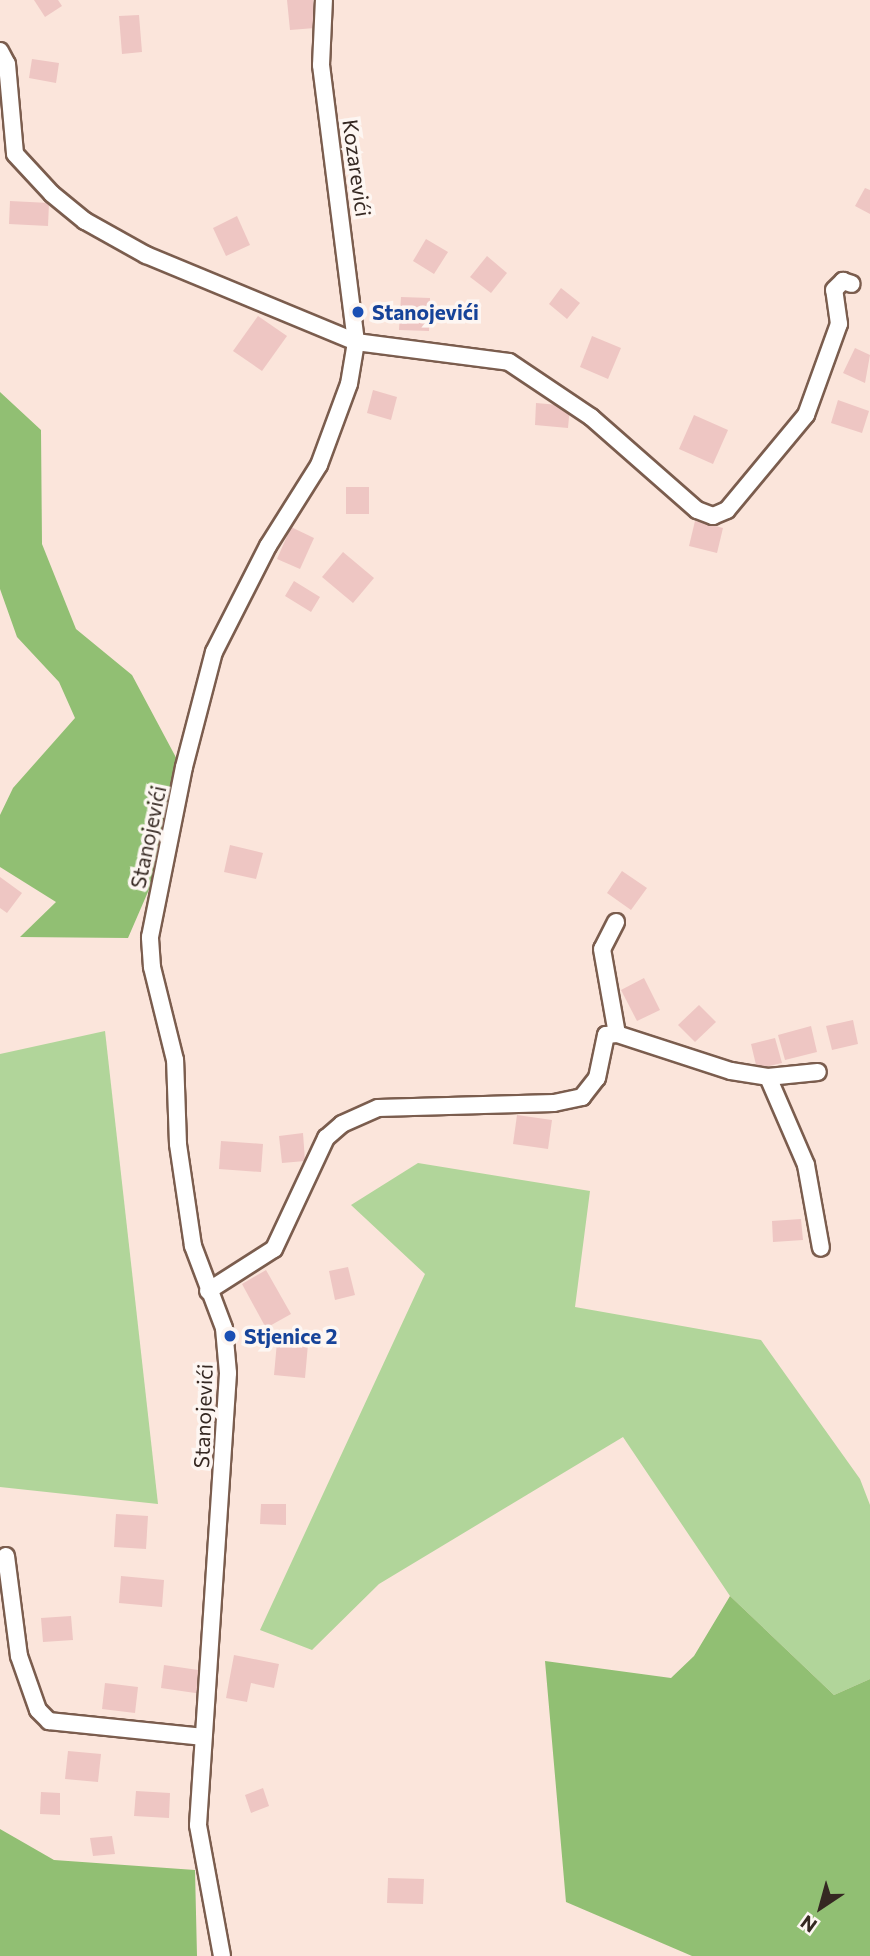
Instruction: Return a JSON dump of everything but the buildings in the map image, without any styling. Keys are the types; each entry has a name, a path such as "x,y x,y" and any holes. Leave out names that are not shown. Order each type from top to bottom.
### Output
{"street":[{"name":"Kozarevići","path":"324,0 321,65 356,342"},
{"path":"0,51 7,64 15,154 52,194 85,221 146,256 356,342 509,362 591,417 697,510 713,516 727,510 806,415 839,324 834,290 844,281 852,284"},
{"name":"Stanojevići","path":"222,1956 198,1825 203,1737 212,1669 228,1373 224,1328 197,1265 184,1195 175,1060 152,967 153,910 201,692 215,652 268,546 319,465 340,419 356,342"},
{"path":"616,922 602,949 617,1034"},
{"path":"208,1291 274,1249 316,1153 342,1124 378,1108 554,1103 582,1097 597,1078 601,1043 606,1035 617,1034 731,1071 768,1077 818,1072"},
{"path":"768,1077 806,1165 821,1248"},
{"path":"6,1556 19,1656 38,1710 49,1721 203,1737"}],"green space":[{"path":"0,392 41,430 42,544 76,629 132,675 180,765 157,871 128,938 20,937 56,902 0,867 0,815 13,788 75,718 59,682 17,637 0,589"},
{"path":"105,1031 158,1504 0,1487 0,1054"},
{"path":"418,1163 590,1191 575,1307 761,1340 860,1479 870,1505 870,1679 834,1695 730,1596 623,1437 379,1584 312,1650 260,1630 425,1274 351,1205"},
{"path":"730,1596 834,1695 870,1679 870,1956 692,1956 566,1902 545,1661 671,1678 694,1656"},
{"path":"0,1829 54,1860 195,1870 197,1956 0,1956"}],"place":[{"name":"Stanojevići","path":"358,312"},
{"name":"Stjenice 2","path":"230,1336"}]}
